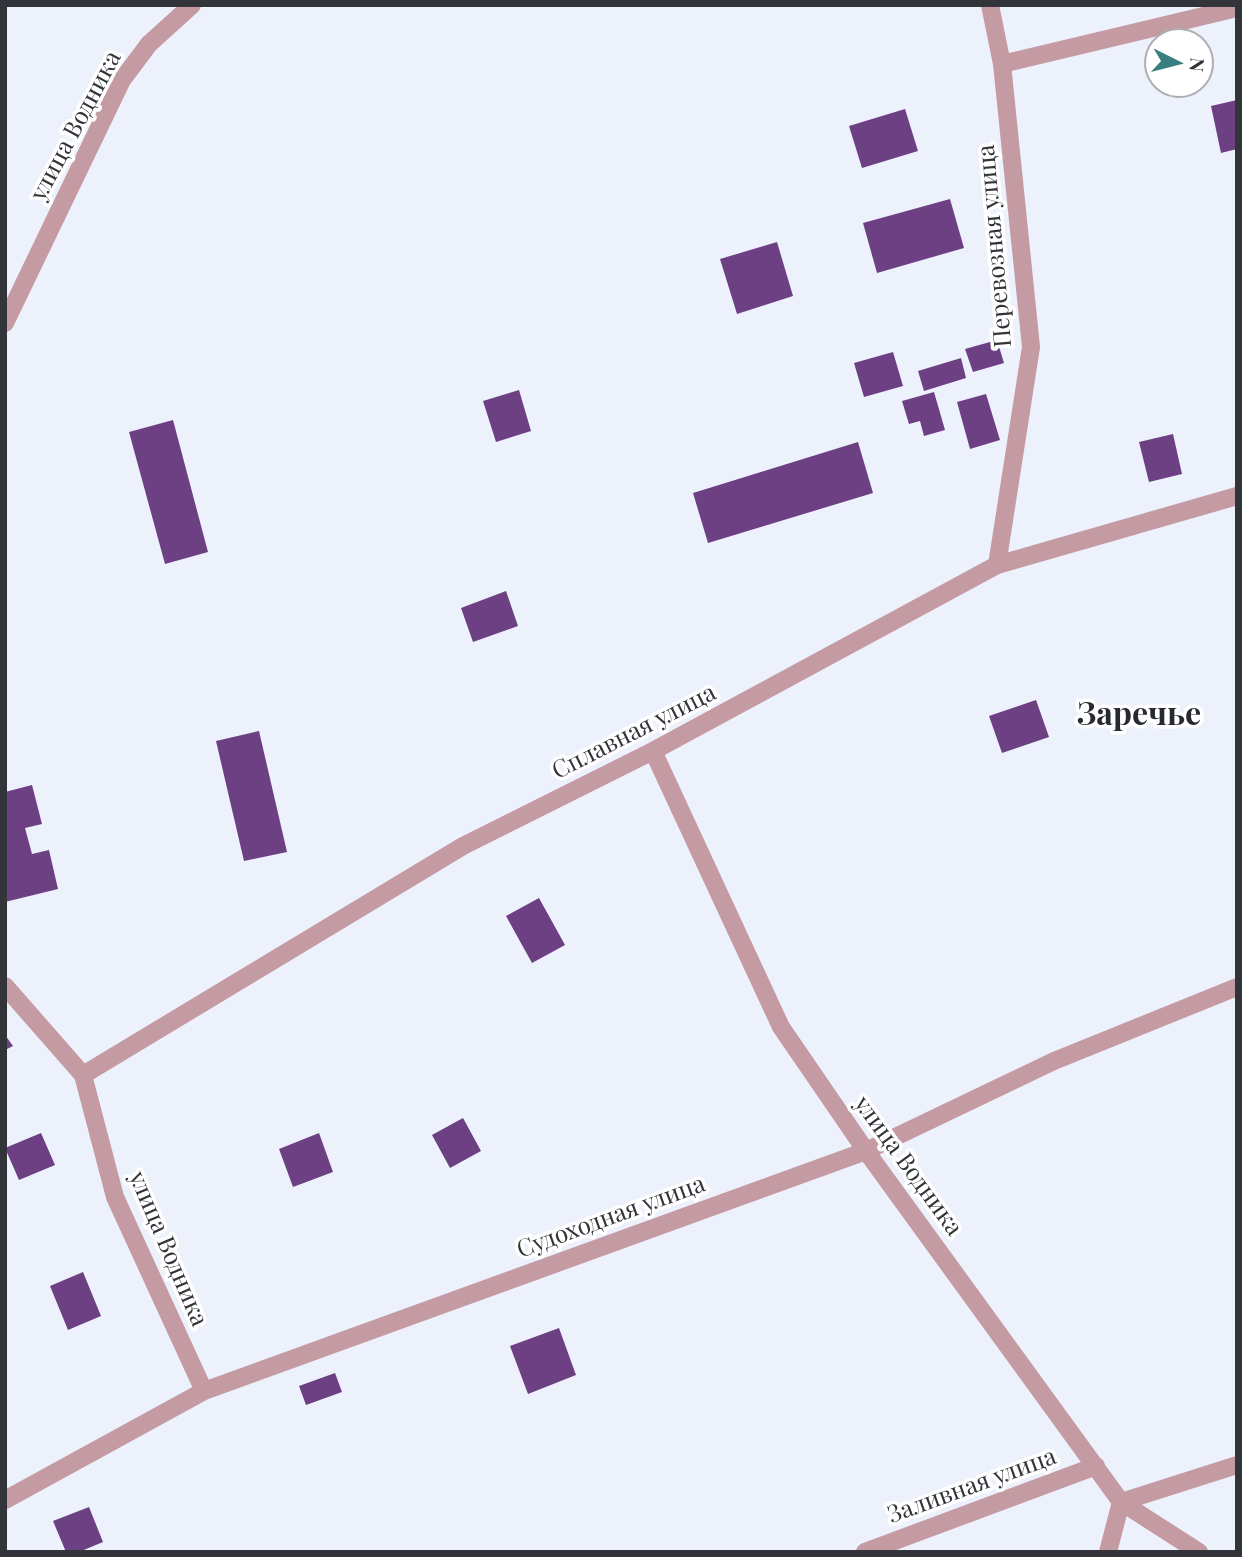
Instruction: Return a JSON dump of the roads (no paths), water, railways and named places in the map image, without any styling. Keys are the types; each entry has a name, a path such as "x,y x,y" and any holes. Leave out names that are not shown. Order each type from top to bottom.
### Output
{"street":[{"name":"улица Водника","path":"5,323 122,80 149,44 192,5"},
{"name":"Перевозная улица","path":"990,5 1002,64 1031,346 997,565"},
{"path":"1002,64 1237,8"},
{"name":"Сплавная улица","path":"83,1075 463,846 653,751 997,565 1237,496"},
{"name":"улица Водника","path":"653,751 781,1027 866,1151 1121,1502 1199,1552"},
{"name":"улица Водника","path":"5,986 83,1075 115,1197 204,1391"},
{"name":"Судоходная улица","path":"5,1500 204,1391 866,1151 1054,1061 1237,987"},
{"path":"1108,1552 1121,1502 1237,1465"},
{"name":"Заливная улица","path":"865,1552 1096,1466"}],"district":[{"name":"Заречье","path":"1139,715"}]}
